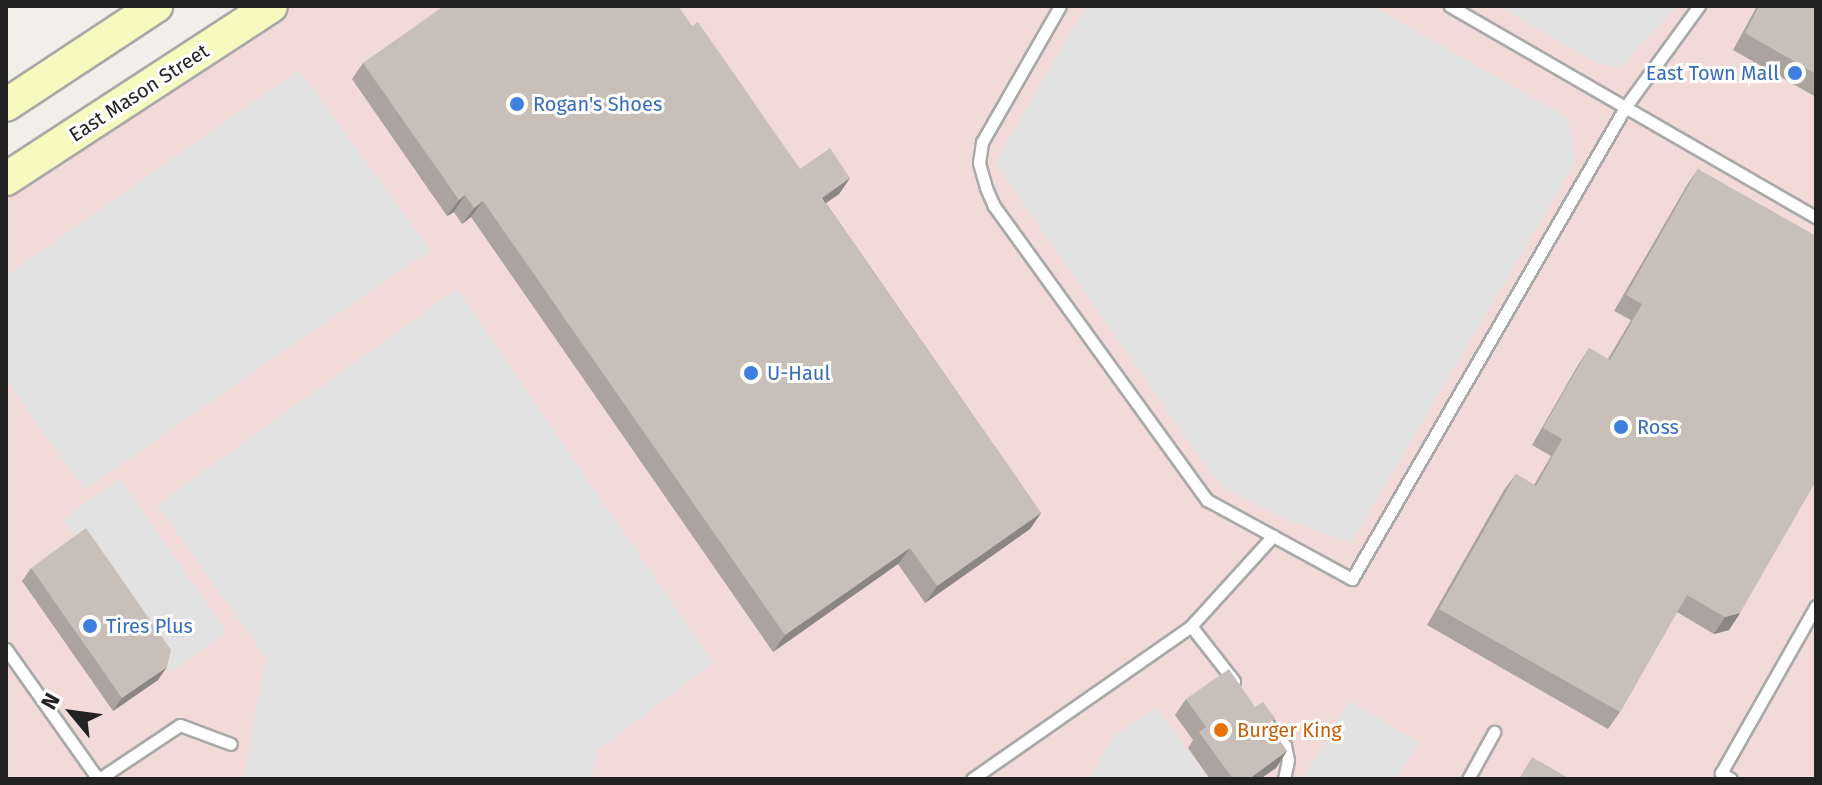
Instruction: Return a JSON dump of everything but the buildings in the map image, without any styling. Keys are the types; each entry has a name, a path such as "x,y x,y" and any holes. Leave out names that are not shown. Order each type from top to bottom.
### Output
{"main road":[{"path":"6,105 156,6"},
{"name":"East Mason Street","path":"6,179 271,6"}],"lane":[{"path":"1060,6 982,142 979,163 986,188 1003,218 1207,500 1352,579 1626,106 1699,6"},
{"path":"1450,6 1816,217"},
{"path":"972,779 1191,626 1273,536"},
{"path":"1731,779 1721,773 1816,606"},
{"path":"1191,626 1238,686"},
{"path":"6,649 98,779 180,725 231,744"},
{"path":"1257,710 1285,745 1288,760 1284,779"},
{"path":"1468,779 1494,732"}],"shaded area":[{"path":"271,6 1816,6 1816,779 6,779 6,179"},
{"path":"1086,6 1372,6 1568,118 1575,163 1351,543 1284,519 1226,488 1211,474 995,163"},
{"path":"1498,6 1677,6 1620,67 1599,64"},
{"path":"299,70 430,250 84,490 6,380 6,276"},
{"path":"457,289 713,663 596,752 592,779 243,779 266,658 157,505"},
{"path":"120,479 227,632 170,672 63,519"},
{"path":"1349,701 1419,742 1397,779 1302,779"},
{"path":"1157,707 1208,779 1089,779 1113,737"}],"place":[{"name":"East Town Mall","path":"1795,73"},
{"name":"Rogan's Shoes","path":"517,104"},
{"name":"U-Haul","path":"751,373"},
{"name":"Ross","path":"1621,427"},
{"name":"Tires Plus","path":"90,626"},
{"name":"Burger King","path":"1221,730"}]}
